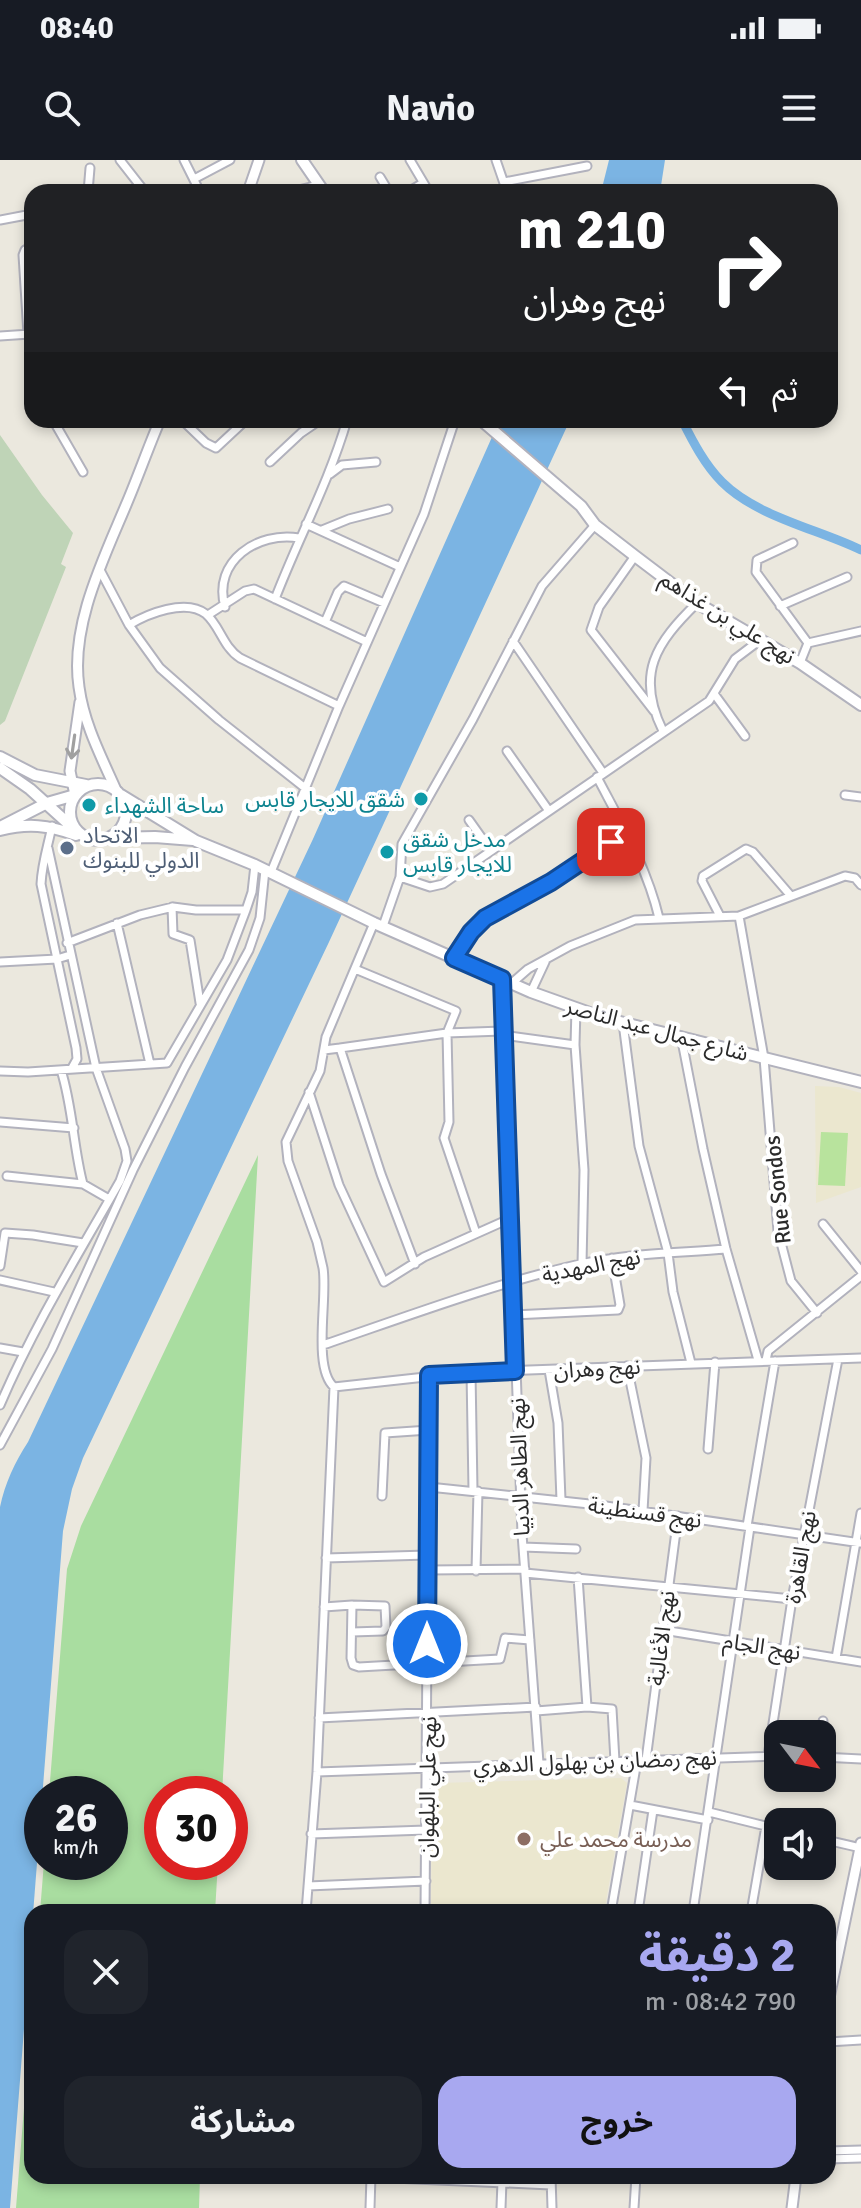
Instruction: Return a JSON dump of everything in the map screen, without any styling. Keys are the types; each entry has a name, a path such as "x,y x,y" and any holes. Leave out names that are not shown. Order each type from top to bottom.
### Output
{"main road":[{"path":"302,160 319,184"},
{"name":"نهج علي بن غذاهم","path":"491,428 581,506 595,525 697,603 860,700"},
{"path":"0,757 35,775 86,785 99,784 196,841"},
{"path":"0,768 47,803 82,835"},
{"path":"0,828 47,803 75,795 86,785"},
{"path":"111,838 126,819 127,810 118,793"},
{"path":"75,795 70,811 73,826 82,835"},
{"path":"0,828 31,824 52,826 98,841 155,837 196,841"},
{"name":"شارع جمال عبد الناصر","path":"196,841 531,992 623,1023 861,1082"}],"street":[{"path":"120,160 139,184"},
{"path":"184,160 196,184"},
{"path":"194,179 230,160"},
{"path":"251,160 257,165 251,184"},
{"path":"410,160 423,183"},
{"path":"496,160 504,182 587,166"},
{"path":"89,184 90,168"},
{"path":"380,177 384,184"},
{"path":"0,220 24,216"},
{"path":"0,336 24,334"},
{"path":"58,428 83,472"},
{"path":"118,793 92,738 81,699 78,683 79,641 100,570 157,428"},
{"path":"190,428 216,448 237,428"},
{"path":"270,462 308,428"},
{"path":"275,599 299,538 330,474 344,428"},
{"path":"0,1071 96,1068 169,1061 232,949 252,892 268,871 424,514 452,428"},
{"path":"330,474 342,465 376,462"},
{"path":"322,530 388,509"},
{"path":"306,524 400,567"},
{"path":"307,1904 317,1772 334,1387 326,1376 323,1345 323,1268 285,1148 322,1064 326,1037 374,922 400,877 402,844 473,719 542,586 595,525"},
{"path":"225,607 222,585 234,558 253,546 281,535 299,538"},
{"path":"793,543 763,555 755,566 756,572 808,643"},
{"path":"635,556 599,607 591,630 654,711 663,731"},
{"path":"100,570 129,625 160,668 219,720 305,788"},
{"path":"780,606 847,577"},
{"path":"325,622 338,592 344,586 384,603"},
{"path":"208,615 251,589 367,642"},
{"path":"654,711 650,679 657,652 669,631 697,603"},
{"path":"129,625 161,609 191,609 208,615 228,648 240,658 339,706"},
{"path":"808,643 861,631"},
{"path":"400,877 436,886 491,851 715,695 735,659 760,640"},
{"path":"513,641 600,775 653,892 659,918"},
{"path":"800,663 808,643"},
{"path":"715,695 745,736"},
{"path":"75,795 70,782 81,699"},
{"path":"507,751 549,811"},
{"path":"845,795 861,797"},
{"path":"469,820 491,851"},
{"path":"0,1404 54,1292 120,1181 126,1157 96,1068 67,943 48,848 52,826"},
{"path":"454,958 471,932 485,918 551,882 626,831"},
{"path":"48,848 43,856 41,884 76,1048 77,1059 72,1068"},
{"path":"720,916 702,881 703,876 746,849 753,852 791,896"},
{"path":"0,1445 52,1349 140,1156 249,950 260,918 268,871"},
{"path":"507,981 602,931 635,920 739,916 845,876 858,881"},
{"path":"67,943 117,923 172,907 246,910"},
{"path":"172,907 173,934 190,940 201,1005"},
{"name":"Rue Sondos","path":"739,916 764,1058 778,1231 791,1281 817,1313"},
{"path":"117,923 150,1064"},
{"path":"0,962 57,959 70,955"},
{"path":"531,992 549,957"},
{"path":"355,969 456,1011 447,1033 449,1122 444,1138 476,1233"},
{"name":"نهج الطاهر الدبيا","path":"507,981 502,1033 520,1496 539,1763"},
{"path":"576,1008 575,1045 584,1170 582,1264"},
{"path":"623,1023 639,1146 668,1253 673,1292 691,1363"},
{"path":"324,1050 447,1033 502,1033 575,1045"},
{"path":"681,1036 726,1249 767,1360"},
{"path":"340,1048 415,1264"},
{"path":"61,1070 69,1097 77,1164 83,1184"},
{"path":"309,1092 339,1185 385,1283 415,1264 509,1219"},
{"path":"0,1122 74,1128"},
{"path":"7,1176 83,1184 109,1199"},
{"path":"694,1904 749,1527 768,1351 861,1274 823,1224"},
{"path":"0,1266 5,1233 83,1243"},
{"name":"نهج المهدية","path":"323,1345 512,1282 582,1264 612,1258 726,1249"},
{"path":"513,1315 618,1310 620,1305 612,1258"},
{"path":"0,1280 54,1292"},
{"path":"0,1348 23,1352"},
{"name":"نهج وهران","path":"334,1387 471,1372 861,1358"},
{"name":"نهج القاهرة","path":"773,1720 792,1599 838,1359"},
{"path":"708,1449 715,1362"},
{"path":"627,1366 646,1458 643,1511"},
{"path":"549,1370 558,1423 561,1500"},
{"path":"471,1372 476,1571"},
{"name":"نهج علي البلهوان","path":"425,1904 429,1375"},
{"path":"382,1496 385,1433 429,1430"},
{"name":"نهج قسنطينة","path":"429,1487 561,1500 858,1543"},
{"path":"836,1658 861,1513"},
{"name":"نهج الأغالبة","path":"612,1904 630,1805 642,1761 678,1516"},
{"path":"523,1547 576,1549"},
{"path":"326,1558 427,1555"},
{"path":"428,1570 525,1571 792,1599"},
{"path":"578,1577 587,1707"},
{"path":"352,1605 352,1662 356,1667 500,1659 505,1638 530,1640"},
{"path":"324,1607 385,1606 386,1627 383,1631 352,1632"},
{"name":"نهج الجام","path":"663,1630 861,1662"},
{"path":"319,1718 610,1708 613,1710 615,1761"},
{"name":"نهج رمضان بن بهلول الدهري","path":"317,1772 764,1756"},
{"path":"836,1758 861,1759"},
{"path":"630,1805 764,1826"},
{"path":"639,1904 653,1810"},
{"path":"311,1834 426,1830"},
{"path":"752,1904 764,1837"},
{"path":"836,1842 861,1846 836,1965"},
{"path":"308,1886 426,1881"},
{"path":"836,2042 861,2040"},
{"path":"836,2151 861,2150"},
{"path":"836,2159 861,2158"},
{"path":"370,2208 371,2184"},
{"path":"501,2208 502,2184"},
{"path":"551,2184 552,2208"},
{"path":"634,2208 636,2184"},
{"path":"792,2208 795,2184"}],"shaded area":[{"path":"815,1086 839,1087 861,1093 861,1187 816,1203"},
{"name":"مدرسة محمد علي","path":"621,1778 627,1783 605,1904 431,1904 432,1791 439,1783"}],"green space":[{"path":"0,435 73,533 61,564 66,567 5,721 0,725"},
{"path":"821,1132 848,1133 845,1186 818,1185"},
{"path":"258,1155 223,1776 144,1776 144,1880 217,1880 215,1904 41,1904 43,1880 128,1880 128,1776 50,1776 67,1569 81,1526"},
{"path":"24,2108 24,2184 200,2184 199,2208 16,2208"}],"water":[{"path":"609,160 665,160 661,184 603,184"},
{"path":"497,428 566,428 329,942 83,1458 72,1489 63,1531 44,1776 24,1776 24,1880 36,1880 34,1904 24,1904 24,2029 10,2208 0,2208 2,1498 313,839"}],"waterway":[{"path":"686,428 710,468 736,494 770,513 861,550"}],"place":[{"name":"شقق للايجار قابس","path":"421,799"},
{"name":"ساحة الشهداء","path":"89,805"},
{"name":"الاتحاد الدولي للبنوك","path":"67,848"},
{"name":"مدخل شقق للايجار قابس","path":"387,852"},
{"name":"مدرسة محمد علي","path":"524,1839"}],"route":[{"path":"427,1644 429,1375 515,1371 502,979 454,958 460,946 485,918 568,872 611,842"}]}
